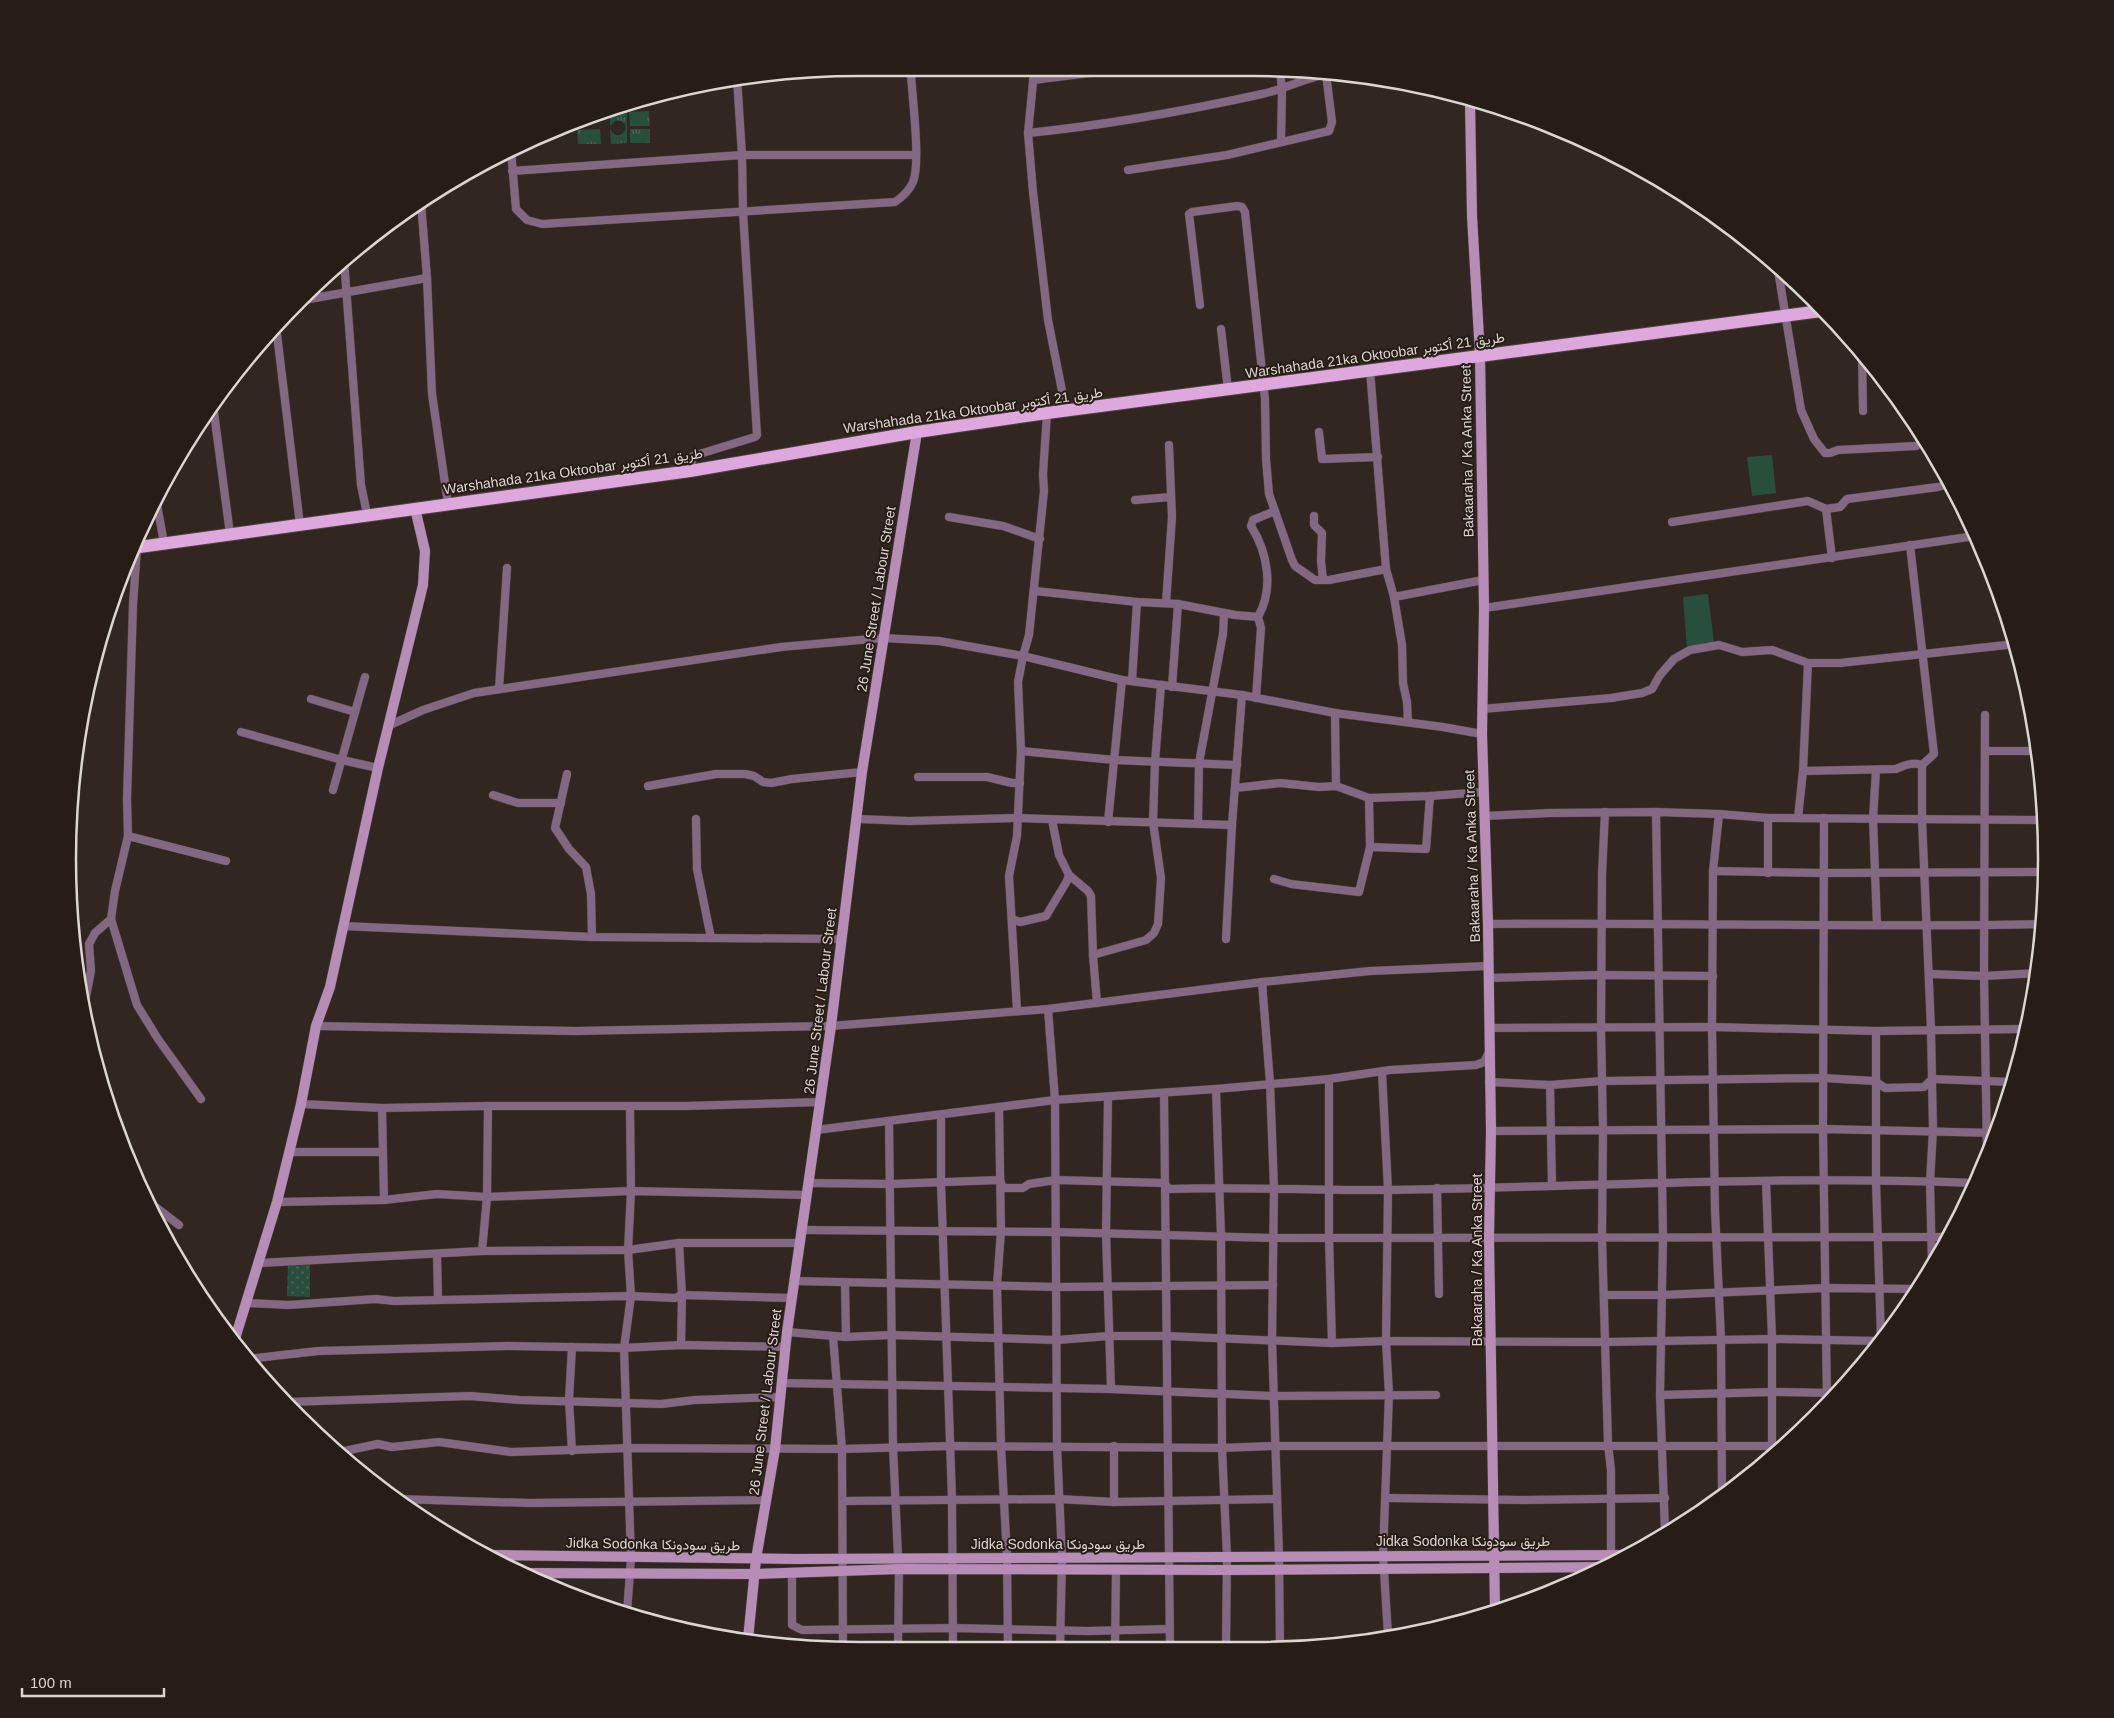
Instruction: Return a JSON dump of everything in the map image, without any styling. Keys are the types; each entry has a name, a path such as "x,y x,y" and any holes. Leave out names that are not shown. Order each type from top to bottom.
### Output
{"main road":[{"name":"Warshahada 21ka Oktoobar طريق 21 أكتوبر","path":"142,547 367,514 690,471 917,432 1047,413 1264,386 1480,355 1814,312"}],"street":[{"path":"511,158 516,210 527,220 542,224 896,202 908,192 914,180 916,155 911,76"},
{"path":"1034,76 1028,133 1034,200 1047,311 1066,411"},
{"path":"1281,77 1281,142"},
{"path":"1028,133 1068,129 1188,110 1282,90 1313,79"},
{"path":"1128,170 1227,156 1329,130 1332,127 1327,80"},
{"path":"690,471 693,456 758,435 743,212 738,86"},
{"name":"Bakaaraha / Ka Anka Street","path":"1470,107 1472,216 1480,355 1484,608 1482,734 1488,924 1491,1131 1490,1341 1495,1604"},
{"path":"512,171 742,155 916,155"},
{"path":"1200,304 1189,214 1236,206 1242,208 1245,212 1264,386 1269,494 1295,566 1315,580 1386,569"},
{"path":"422,210 427,278 432,394 448,504"},
{"path":"345,269 361,485 367,514"},
{"path":"313,299 427,278"},
{"path":"1780,279 1787,316 1791,356 1802,410 1814,439 1825,452 1916,446"},
{"path":"1222,329 1228,390"},
{"path":"277,336 300,525"},
{"path":"1862,365 1863,412"},
{"path":"1370,370 1386,569 1394,596 1402,645 1403,683 1407,702 1408,722"},
{"path":"1017,1010 1009,876 1017,836 1016,818 1020,783 1021,752 1018,682 1029,635 1035,591 1044,490 1043,474 1047,413"},
{"path":"214,416 230,534"},
{"name":"26 June Street / Labour Street","path":"749,1634 756,1559 775,1449 785,1347 799,1243 821,1102 858,819 862,772 917,432"},
{"path":"1319,432 1322,459 1378,457"},
{"path":"1166,603 1171,497 1169,445"},
{"path":"1672,522 1808,501 1826,508 1840,507 1847,499 1943,486"},
{"path":"1135,500 1171,497"},
{"path":"237,1334 260,1263 277,1202 301,1104 316,1026 330,987 378,768 423,585 425,551 415,508"},
{"path":"1826,508 1832,558"},
{"path":"158,511 164,543"},
{"path":"1256,698 1261,628 1258,617 1264,606 1268,585 1265,558 1251,523 1253,520 1275,511"},
{"path":"1314,516 1314,525 1322,533 1321,561 1323,580"},
{"path":"949,517 1003,526 1040,539"},
{"path":"1484,608 1968,537"},
{"path":"1910,545 1934,754 1922,766 1922,819 1931,1030 1933,1130 1930,1182 1932,1252"},
{"path":"134,565 127,799 128,836 115,891 111,919 137,1006 158,1040 200,1099"},
{"path":"498,689 507,568"},
{"path":"1394,596 1483,580"},
{"path":"1035,591 1137,602 1178,604 1224,614 1258,617"},
{"path":"1132,681 1137,602"},
{"path":"1172,687 1178,604"},
{"path":"1198,823 1199,763 1223,634 1224,614"},
{"path":"390,724 454,699 498,689 781,647 883,638 939,641 1023,656 1122,680 1242,695 1335,713 1482,734"},
{"path":"1482,708 1611,698 1642,693 1652,690 1660,675 1674,658 1690,650 1719,645 1742,652 1772,650 1808,663 1840,664 2008,645"},
{"path":"1798,818 1803,772 1808,663"},
{"path":"333,790 365,677"},
{"path":"1108,822 1122,680"},
{"path":"1093,955 1146,940 1154,933 1158,924 1161,878 1153,822 1155,762 1161,685"},
{"path":"1226,939 1242,695"},
{"path":"311,699 356,712"},
{"path":"1335,713 1336,786"},
{"path":"1986,715 1984,976 1987,1080 1986,1137"},
{"path":"241,732 378,768"},
{"path":"1986,751 2030,751"},
{"path":"1021,752 1114,760 1237,765"},
{"path":"1803,772 1896,769 1910,764 1922,766"},
{"path":"1876,770 1873,819 1876,925"},
{"path":"648,786 716,774 745,774 754,776 763,782 771,783 862,772"},
{"path":"567,774 561,802 554,822 555,828 569,849 586,867 591,894 592,937"},
{"path":"918,778 987,777 1020,783"},
{"path":"1235,788 1280,783 1320,787 1336,786 1369,798 1484,792"},
{"path":"494,795 518,803 561,802"},
{"path":"1370,847 1426,848 1430,796"},
{"path":"1274,879 1292,884 1359,892 1370,847 1369,798"},
{"path":"1604,812 1600,975 1603,1131 1602,1238 1604,1342 1608,1444 1611,1470 1610,1554"},
{"path":"1484,816 1656,812 1768,818 2036,820"},
{"path":"1656,812 1663,1238 1660,1395 1665,1525"},
{"path":"1719,814 1713,870 1712,1080 1721,1339 1722,1487"},
{"path":"858,819 909,821 1016,818 1232,825"},
{"path":"1768,818 1768,873"},
{"path":"1824,818 1822,926 1823,1129 1827,1392"},
{"path":"696,819 697,869 711,938"},
{"path":"1052,820 1059,856 1069,875 1088,891 1091,896 1093,955 1098,1003"},
{"path":"128,836 226,862"},
{"path":"1713,870 1768,873 2037,872"},
{"path":"1012,919 1020,922 1046,916 1069,875"},
{"path":"87,988 91,971 88,944 94,933 111,919"},
{"path":"1488,924 1602,922 1822,926 2035,924"},
{"path":"343,926 592,937 842,940"},
{"path":"316,1026 575,1031 831,1026 1048,1009 1262,982 1370,971 1488,966"},
{"path":"1929,974 1984,976 2029,974"},
{"path":"1488,978 1600,975 1713,976"},
{"path":"1262,982 1270,1084 1274,1188 1272,1340 1280,1641"},
{"path":"1048,1009 1055,1100 1057,1446 1062,1558 1060,1642"},
{"path":"1489,1028 1712,1027 1824,1031 2019,1029"},
{"path":"1876,1031 1876,1182 1881,1329"},
{"path":"816,1130 1055,1100 1216,1089 1329,1079 1382,1072 1476,1065 1484,1062 1489,1052"},
{"path":"1382,1072 1388,1190 1386,1341 1390,1394 1383,1555 1388,1630"},
{"path":"1489,1082 1550,1085 1602,1081 1823,1078 1875,1081 1885,1088 1924,1087 1932,1079 2005,1081"},
{"path":"1329,1079 1329,1237 1332,1343"},
{"path":"1550,1085 1552,1185"},
{"path":"1216,1089 1221,1237 1222,1448 1227,1557 1226,1642"},
{"path":"1164,1093 1170,1642"},
{"path":"1108,1097 1106,1233 1111,1389"},
{"path":"301,1104 382,1108 821,1102"},
{"path":"482,1251 487,1197 488,1106"},
{"path":"627,1606 631,1558 628,1502 629,1448 624,1348 631,1296 628,1250 631,1191 630,1106"},
{"path":"998,1107 1001,1231 997,1285 1001,1446 1007,1557 1008,1642"},
{"path":"382,1108 384,1200"},
{"path":"940,1115 952,1499 953,1642"},
{"path":"889,1121 891,1336 894,1386 893,1446 898,1558"},
{"path":"1491,1131 1823,1129 1986,1131"},
{"path":"289,1152 382,1152"},
{"path":"1000,1180 1003,1188 1023,1188 1029,1184 1056,1180 1164,1183 1169,1189 1220,1187 1329,1190 1662,1184 1715,1181 1967,1183"},
{"path":"808,1183 891,1184 1000,1180"},
{"path":"346,1451 378,1444 392,1447 437,1442 511,1452 629,1448 842,1449 893,1446 1168,1446 1222,1448 1608,1444 1772,1446 1772,1339 1766,1182"},
{"path":"1437,1188 1439,1294"},
{"path":"277,1202 384,1200 437,1194 487,1197 631,1191 806,1195"},
{"path":"160,1210 179,1225"},
{"path":"801,1230 1001,1231 1274,1238 1940,1237"},
{"path":"260,1263 482,1251 628,1250 679,1243 799,1243"},
{"path":"679,1243 682,1296 681,1345"},
{"path":"437,1254 438,1300"},
{"path":"794,1282 1057,1286 1273,1285"},
{"path":"845,1283 846,1337"},
{"path":"1604,1295 1770,1292 1825,1288 1909,1289"},
{"path":"247,1303 288,1305 376,1299 394,1301 631,1296 792,1298"},
{"path":"787,1332 846,1337 999,1337 1057,1340 1109,1336 1167,1336 1332,1343 1386,1341 1661,1342 1721,1339 1872,1341"},
{"path":"833,1336 842,1449 843,1641"},
{"path":"257,1359 318,1351 507,1346 624,1348 681,1345 785,1347"},
{"path":"572,1347 569,1400 572,1451"},
{"path":"782,1383 1111,1389 1274,1396 1436,1395"},
{"path":"1660,1395 1772,1392 1826,1394"},
{"path":"296,1402 470,1396 519,1400 660,1404 695,1400 780,1397"},
{"path":"1114,1446 1114,1502"},
{"path":"842,1501 952,1499 1114,1502 1277,1498"},
{"path":"1386,1498 1521,1500 1665,1498"},
{"path":"409,1499 530,1503 766,1500"},
{"name":"Jidka Sodonka طريق سودونكا","path":"502,1555 842,1559 1614,1554"},
{"name":"Jidka Sodonka طريق سودونكا","path":"540,1573 755,1574 899,1569 1226,1570 1590,1566"},
{"path":"898,1642 899,1569"},
{"path":"1115,1642 1116,1570"},
{"path":"792,1572 791,1621 794,1627 802,1630 953,1628 1060,1631 1169,1629"}],"green space":[{"path":"649,111 650,126 630,126 629,112"},
{"path":"627,112 627,143 611,144 610,129 614,134 622,134 626,129 624,123 619,120 610,126 610,117"},
{"path":"600,129 601,144 578,144 577,130"},
{"path":"630,129 650,129 650,143 630,143"},
{"path":"1772,455 1776,493 1752,496 1747,457"},
{"path":"1708,594 1714,643 1687,648 1683,597"},
{"path":"288,1263 310,1264 310,1297 287,1296"}]}
